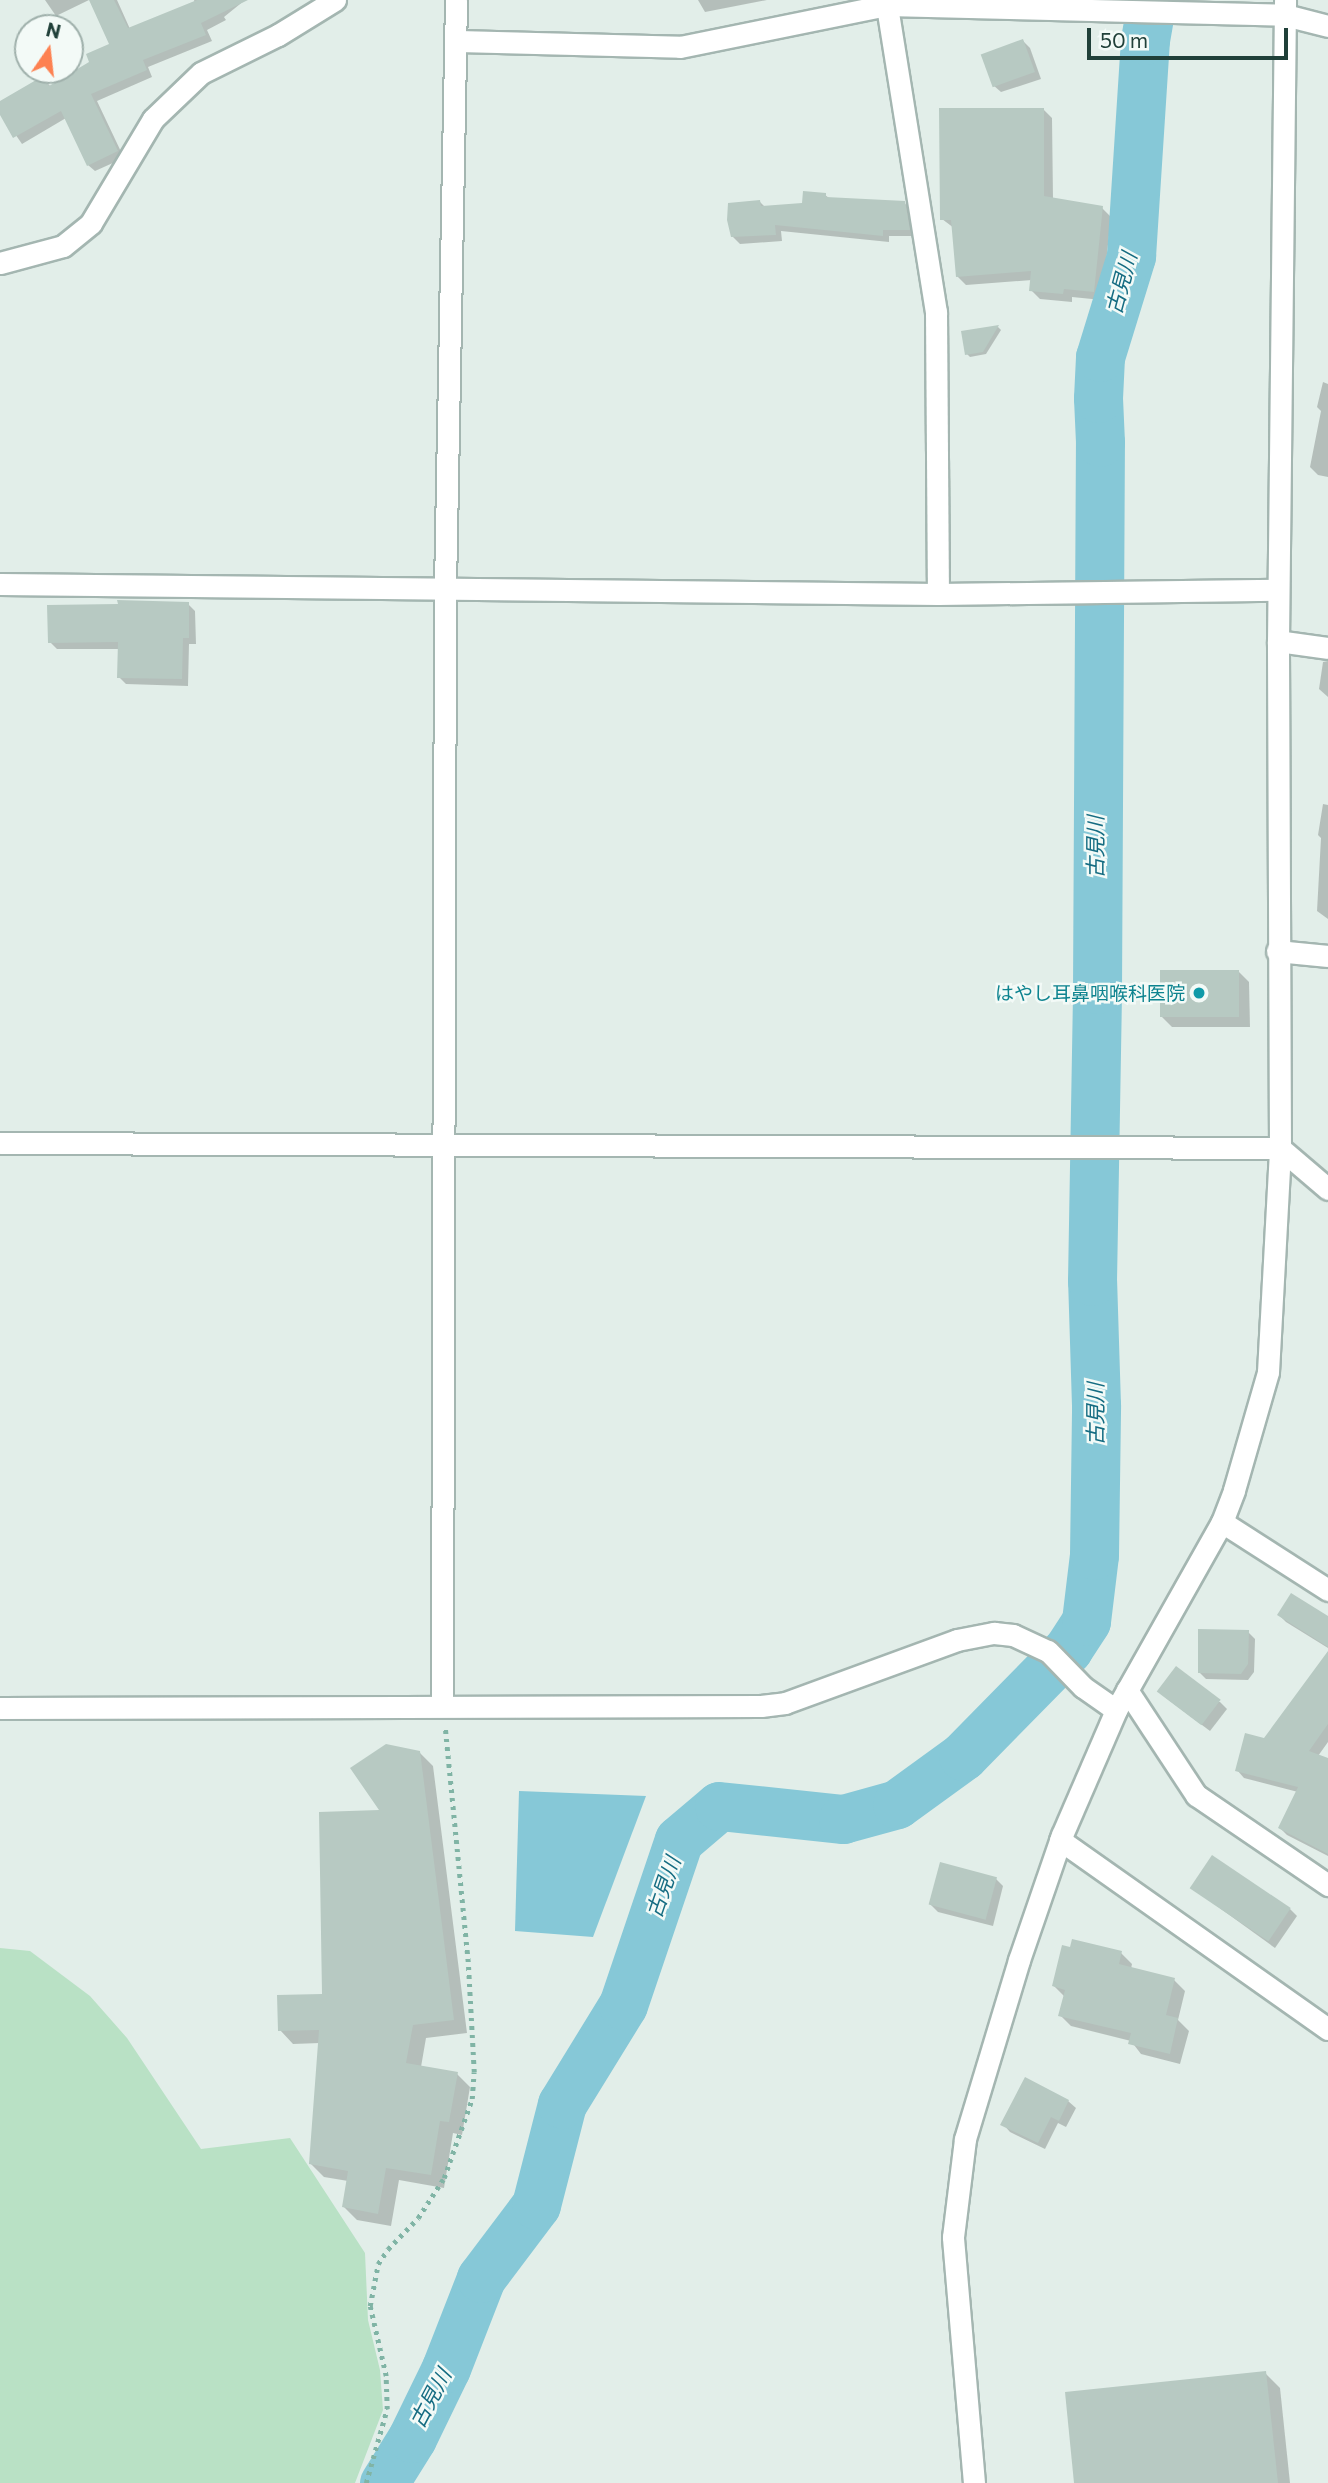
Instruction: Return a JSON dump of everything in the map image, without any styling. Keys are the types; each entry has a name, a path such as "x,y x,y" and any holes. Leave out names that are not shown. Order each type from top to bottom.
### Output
{"street":[{"path":"0,263 63,246 91,223 153,120 201,73 278,34 335,0"},
{"path":"442,1706 445,588 458,41 456,0"},
{"path":"458,41 680,47 886,2 1101,12 1285,8 1328,26"},
{"path":"886,2 936,312 938,594"},
{"path":"974,2483 953,2236 965,2139 1019,1960 1060,1840 1116,1710 1222,1522 1268,1372 1280,1148 1277,951 1278,590 1285,8"},
{"path":"0,584 938,594 1278,590"},
{"path":"1278,640 1328,648"},
{"path":"1277,951 1328,956"},
{"path":"0,1143 1280,1148 1328,1189"},
{"path":"1222,1522 1328,1590"},
{"path":"0,1708 761,1706 785,1703 974,1636 994,1633 1013,1635 1048,1651 1070,1676 1116,1710"},
{"path":"1127,1690 1196,1795 1328,1885"},
{"path":"1060,1840 1328,2029"}],"path":[{"path":"366,2483 387,2409 385,2367 371,2313 379,2264 388,2249 418,2218 439,2188 451,2164 472,2099 468,1962 442,1706"}],"green space":[{"path":"0,1948 30,1951 90,1996 127,2038 201,2149 290,2138 365,2253 368,2320 380,2370 383,2410 355,2483 0,2483"}],"water":[{"path":"519,1791 646,1796 593,1937 515,1931"}],"building":[{"path":"89,0 114,0 128,28 197,0 248,0 201,23 206,35 143,60 147,70 91,94 118,151 87,166 61,111 13,138 0,115 0,101 29,84 84,84 84,65 89,62 86,54 109,44"},
{"path":"1023,39 1035,72 993,87 981,54"},
{"path":"939,108 1044,108 1044,196 1103,206 1094,292 1064,289 1063,294 1029,291 1031,271 956,277 951,220 940,220"},
{"path":"803,191 826,193 826,197 905,201 910,230 883,230 883,236 775,225 776,235 731,237 727,220 728,203 760,200 761,206 802,203"},
{"path":"999,325 983,352 965,355 961,331"},
{"path":"117,600 189,602 189,638 183,638 182,679 117,678 118,642 48,643 47,605 118,604"},
{"name":"はやし耳鼻咽喉科医院","path":"1160,970 1239,970 1239,1017 1160,1017"},
{"path":"1291,1593 1328,1616 1328,1647 1277,1615"},
{"path":"1198,1629 1249,1630 1248,1664 1241,1674 1198,1673"},
{"path":"1328,1651 1328,1724 1309,1751 1328,1758 1328,1854 1278,1828 1298,1787 1235,1771 1245,1733 1264,1738"},
{"path":"1176,1666 1221,1700 1201,1725 1157,1692"},
{"path":"386,1744 420,1751 454,2020 413,2025 406,2063 458,2072 449,2122 440,2121 431,2175 386,2168 378,2214 342,2207 348,2171 309,2164 319,2030 278,2031 277,1995 322,1994 319,1812 379,1810 350,1768"},
{"path":"1212,1855 1291,1908 1268,1941 1190,1888"},
{"path":"940,1862 997,1877 986,1920 929,1905"},
{"path":"1072,1939 1122,1951 1119,1964 1175,1978 1166,2015 1178,2018 1170,2054 1128,2044 1131,2033 1058,2016 1065,1990 1052,1986 1062,1945 1070,1947"},
{"path":"1025,2077 1069,2100 1059,2121 1051,2117 1038,2143 1000,2125"},
{"path":"1266,2371 1278,2483 1074,2483 1065,2392"}],"waterway":[{"name":"古見川","path":"384,2483 412,2438 446,2368 481,2278 536,2205 562,2104 623,2005 679,1840 719,1806 843,1819 897,1804 963,1756 1068,1649 1086,1621 1094,1555 1096,1405 1092,1281 1097,989 1098,398 1100,357 1131,256 1145,40 1152,0"}],"place":[{"name":"はやし耳鼻咽喉科医院","path":"1199,993"}]}
